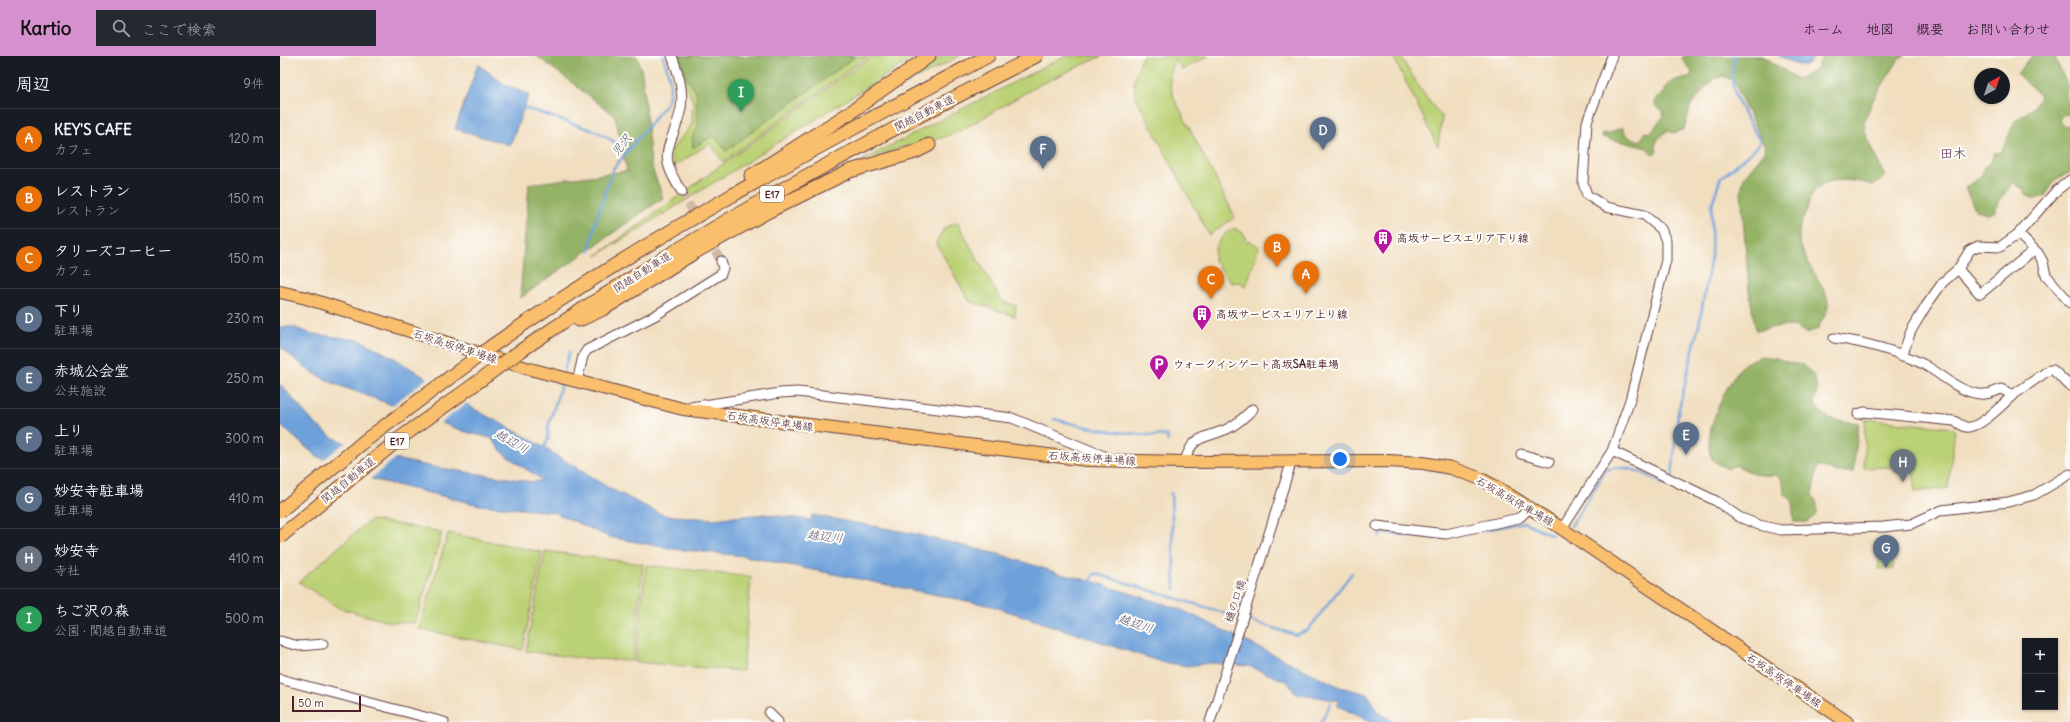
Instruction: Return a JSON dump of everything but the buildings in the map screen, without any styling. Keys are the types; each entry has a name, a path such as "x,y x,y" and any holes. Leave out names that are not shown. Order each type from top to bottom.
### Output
{"highway":[{"path":"603,271 851,112 929,56"},
{"name":"関越自動車道","path":"280,511 372,436 492,346 603,271 825,143 988,56"},
{"name":"関越自動車道","path":"280,537 399,439 519,352 614,289 756,203 865,143 1036,56"},
{"path":"538,339 603,308 695,252 767,212 850,171 915,152 929,145"}],"main road":[{"name":"石坂高坂停車場線","path":"280,292 306,298 555,376 683,409 1087,460 1185,462 1292,460 1388,461 1436,465 1481,480 1530,508 1847,722"}],"street":[{"path":"672,56 682,93 681,108 667,148 667,161 682,192"},
{"path":"1562,529 1612,451 1630,400 1666,260 1666,241 1661,229 1644,215 1606,207 1587,194 1583,183 1587,122 1612,56"},
{"path":"1902,356 1911,331 1926,306 1943,282 1958,268 1970,250 1978,246 2000,248 2018,234 2056,191 2070,180"},
{"path":"2018,234 2034,250 2043,262 2046,275 2070,303"},
{"path":"1958,268 1980,294 2034,250"},
{"path":"573,381 587,350 656,315 722,274 724,268 721,261"},
{"path":"1834,338 1850,340 1923,364 1974,393 1990,394 2001,389 2013,395"},
{"path":"1858,414 1864,412 1954,421 1967,427 1975,425 1994,413 2013,395 2049,370 2053,370 2070,386"},
{"path":"683,409 780,392 798,392 1012,418 1116,461"},
{"path":"1185,462 1188,451 1200,437 1227,429 1241,421 1253,408"},
{"path":"1612,451 1710,498 1738,517 1759,525 1781,530 1884,527 1912,524 1942,510 2008,502 2034,495 2070,474"},
{"path":"1521,454 1549,462"},
{"name":"樋の口橋","path":"1210,722 1292,460"},
{"path":"1377,526 1446,534 1518,518 1530,508"},
{"path":"280,641 299,646 323,644"},
{"path":"280,679 444,722"},
{"path":"769,713 778,722"}],"green space":[{"path":"537,56 637,56 642,73 651,165 663,198 520,298 529,184 627,171 615,116"},
{"path":"677,56 868,56 723,162 710,143 675,166 675,169 670,152 692,124 693,101 685,84"},
{"path":"680,56 856,56 726,151 714,135 693,148 692,137 698,127 696,92 687,79"},
{"path":"872,56 917,56 596,256"},
{"path":"942,56 960,56 887,94"},
{"path":"1065,56 1102,56 1039,85 958,132 927,143 902,147 855,164"},
{"path":"1142,56 1209,56 1182,70 1175,59 1171,69 1170,78 1174,98 1235,217 1209,235 1135,96 1134,81"},
{"path":"1393,56 1400,56 1425,96 1442,117 1438,147"},
{"path":"1684,56 1763,56 1797,79 1815,71 1821,59 1825,56 1905,56 1899,59 1873,100 1864,121 1867,139 1885,177 1874,185 1844,180 1825,183 1812,195 1799,231 1803,252 1828,300 1827,310 1818,329 1806,333 1795,326 1780,326 1756,331 1749,291 1741,192 1744,177 1766,150 1735,82 1724,76 1713,79 1691,105 1684,129 1674,133 1667,131 1658,139 1655,146 1657,150 1655,154 1652,154 1647,148 1602,137 1602,133 1608,134 1622,127 1627,136 1640,141 1646,132 1650,133 1664,116 1662,111 1655,105 1656,99 1663,93 1665,87 1670,83 1691,76 1692,72 1682,59"},
{"path":"2032,56 2054,56 2068,86 2065,96 2070,105 2070,114 2062,116 2060,121 2065,127 2070,125 2070,173 2061,176 2054,181 2049,187 2045,196 2034,199 2027,195 2024,189 2018,186 2016,182 2013,183 1998,202 1996,211 1988,214 1976,211 1965,188 1981,176 1984,167 1991,162 1994,153 2001,152 2015,121 2033,108 2040,97 2036,91 2017,74"},
{"path":"957,222 1001,301 1016,306 1015,316 969,301 936,243 944,228"},
{"path":"1235,228 1244,234 1246,241 1251,241 1259,247 1246,287 1239,282 1232,283 1214,261 1215,250 1219,241 1225,234"},
{"path":"1761,356 1777,358 1789,363 1804,365 1815,377 1817,391 1814,404 1819,410 1824,415 1834,420 1859,423 1853,472 1838,472 1818,466 1812,494 1817,504 1817,514 1807,522 1794,522 1792,500 1784,494 1783,481 1777,475 1756,474 1736,465 1727,469 1714,461 1710,452 1709,440 1712,426 1723,396 1737,372 1744,364"},
{"path":"1865,419 1953,428 1955,430 1948,488 1915,492 1913,466 1864,468"},
{"path":"372,520 442,532 418,615 414,623 388,622 339,608 299,582 365,524"},
{"path":"448,533 542,552 523,650 419,629"},
{"path":"545,551 643,564 633,661 579,658 526,651"},
{"path":"1879,554 1893,554 1893,569 1878,569"},
{"path":"646,565 751,577 743,671 635,662"}],"water":[{"path":"1779,56 1816,56 1806,66 1795,64"},
{"path":"478,64 504,84 529,95 510,145 455,129"},
{"name":"越辺川","path":"280,327 292,327 312,334 360,340 396,359 476,410 530,439 609,488 663,515 712,519 764,514 811,520 812,515 911,533 1002,555 1180,609 1340,687 1368,694 1377,711 1394,722 1370,722 1337,705 1339,701 1295,693 1288,682 1248,666 1209,663 1188,666 1161,662 992,606 744,556 674,549 609,537 553,512 479,505 375,480 316,456 280,425 280,384 313,422 332,437 368,453 433,467 534,482 542,480 504,454 491,438 466,432 335,384 310,371 280,347"}],"pier":[{"path":"429,377 468,402 438,425 390,407"},
{"path":"347,441 369,451 396,458 369,480 322,461"}],"waterway":[{"name":"児沢","path":"589,251 596,220 613,169 666,104 670,91 670,80 663,56"},
{"path":"1672,477 1678,413 1700,320 1711,256 1712,204 1720,179 1757,147 1760,141 1742,110 1734,90 1732,68 1735,56"},
{"path":"525,108 598,132 628,150"},
{"name":"児沢","path":"563,375 569,352"},
{"name":"児沢","path":"543,450 548,439 548,427 562,382"},
{"path":"1054,419 1110,431 1167,436 1168,441"},
{"path":"1571,526 1606,470 1614,468 1631,469 1647,475 1670,487 1671,482"},
{"path":"1171,493 1175,589"},
{"path":"1480,531 1524,522 1552,535"},
{"path":"1379,537 1383,533 1440,538"},
{"path":"1090,583 1094,574 1097,574 1296,635 1308,630 1352,573"},
{"path":"1321,722 1331,703"}],"tunnel":[{"path":"682,192 721,261"}],"place":[{"name":"ちご沢の森","path":"741,112"},
{"name":"下り","path":"1323,150"},
{"name":"上り","path":"1043,169"},
{"name":"高坂サービスエリア下り線","path":"1383,255"},
{"name":"レストラン","path":"1277,267"},
{"name":"KEY'S CAFE","path":"1306,294"},
{"name":"タリーズコーヒー","path":"1211,299"},
{"name":"高坂サービスエリア上り線","path":"1202,331"},
{"name":"ウォークインゲート高坂SA駐車場","path":"1159,381"},
{"name":"赤城公会堂","path":"1686,455"},
{"name":"妙安寺","path":"1903,482"},
{"name":"妙安寺駐車場","path":"1886,568"}],"district":[{"name":"田木","path":"1953,153"}]}
